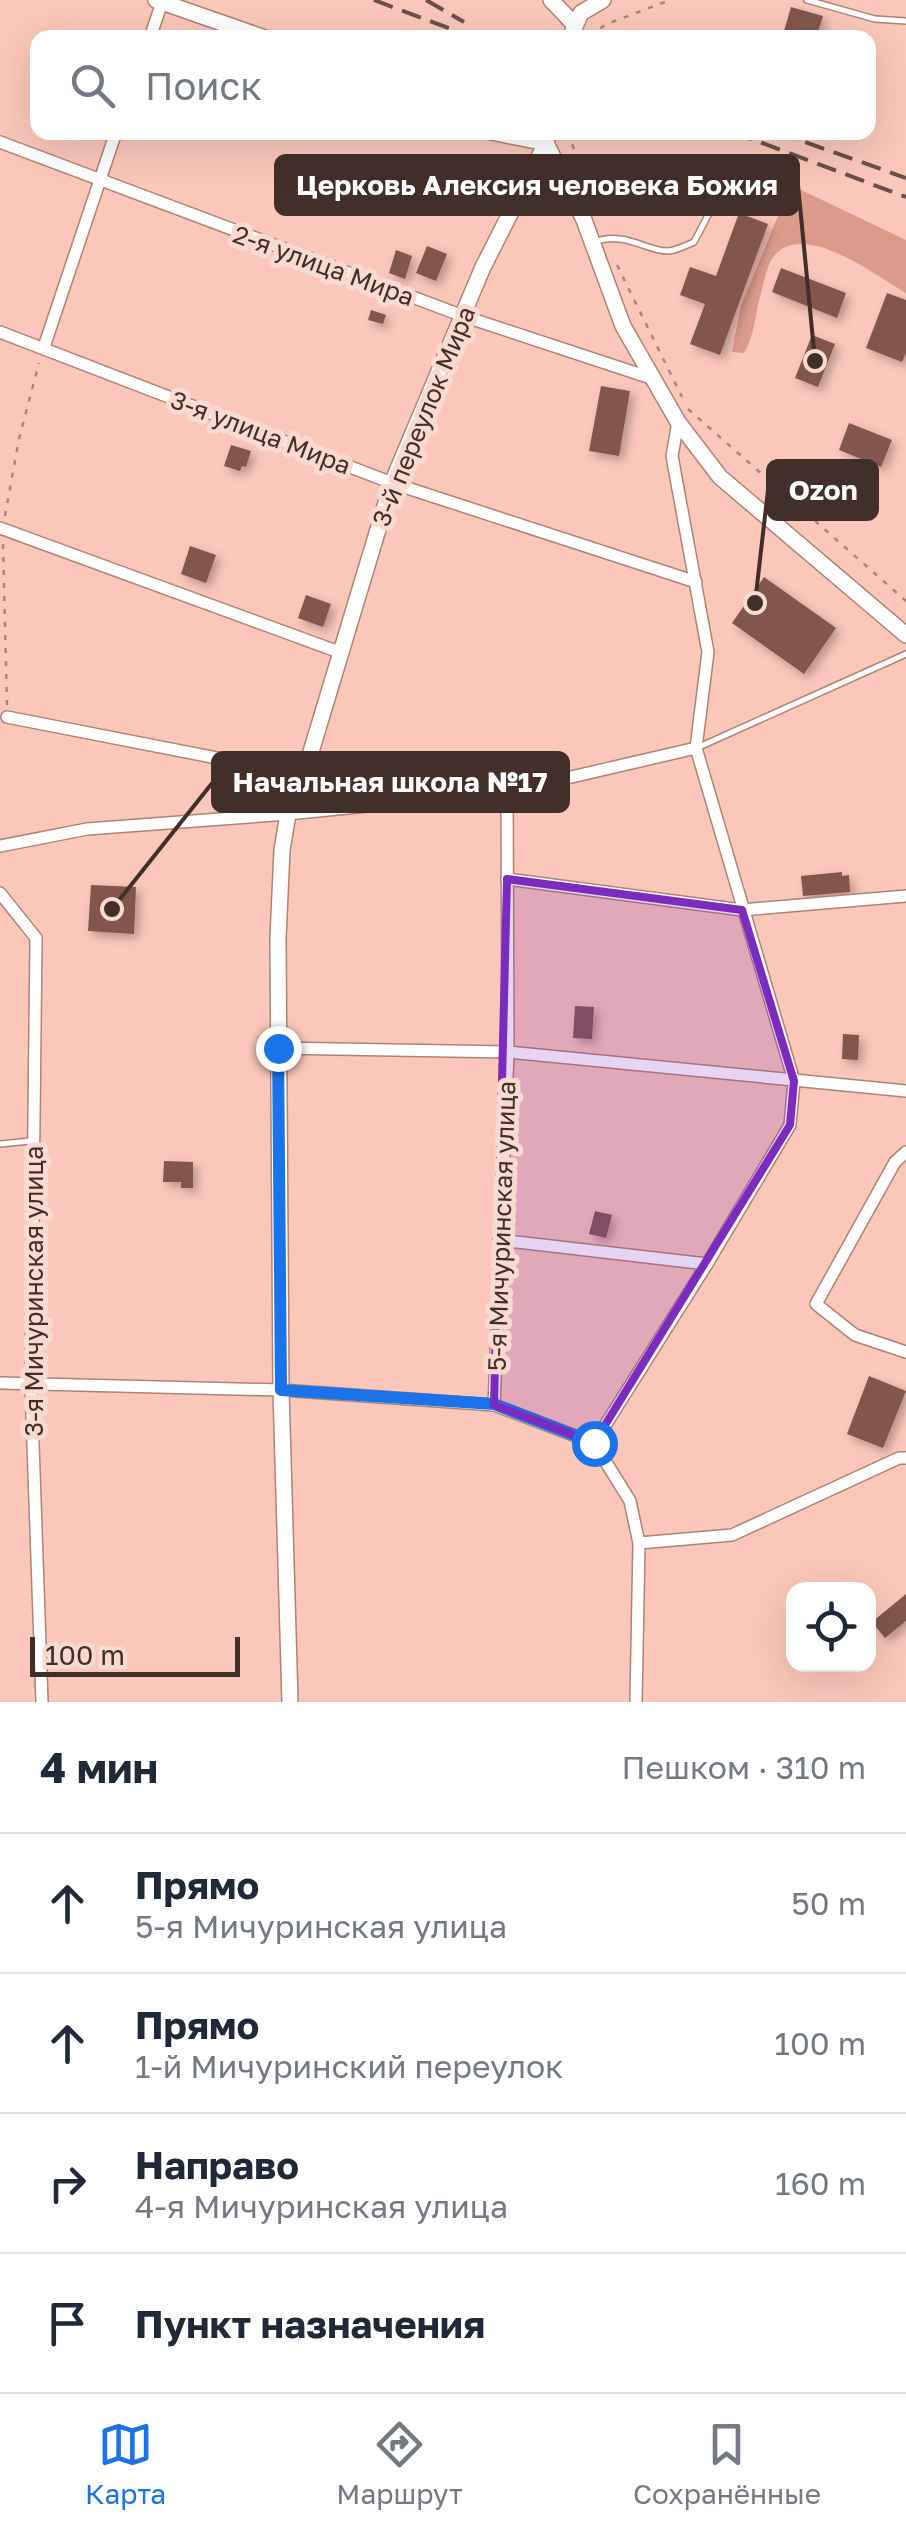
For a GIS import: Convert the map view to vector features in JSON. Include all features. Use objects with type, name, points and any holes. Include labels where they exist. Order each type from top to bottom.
[{"type":"street","points":[[551,0],[571,30]]},
{"type":"street","points":[[572,30],[580,13],[602,0]]},
{"type":"street","points":[[152,30],[159,1],[243,30]]},
{"type":"street","points":[[44,347],[113,140]]},
{"type":"street","name":"3-й переулок Мира","points":[[290,1702],[281,1390],[278,1048],[280,885],[288,814],[304,775],[392,483],[483,267],[546,140]]},
{"type":"street","points":[[548,140],[623,326],[678,422],[720,477],[906,635]]},
{"type":"street","name":"2-я улица Мира","points":[[0,142],[462,316],[651,378]]},
{"type":"street","name":"3-я улица Мира","points":[[0,332],[392,483],[696,582]]},
{"type":"street","points":[[636,1702],[638,1543],[630,1501],[594,1443],[790,1125],[794,1081],[696,748],[708,652],[672,456],[678,422]]},
{"type":"street","points":[[2,529],[339,652]]},
{"type":"street","points":[[7,717],[304,775]]},
{"type":"street","points":[[0,846],[86,828],[288,814],[507,792],[696,748]]},
{"type":"street","name":"5-я Мичуринская улица","points":[[507,792],[508,1052],[494,1404],[594,1443]]},
{"type":"street","points":[[506,879],[742,910],[906,896]]},
{"type":"street","name":"3-я Мичуринская улица","points":[[0,893],[36,938],[30,1386],[42,1702]]},
{"type":"street","points":[[278,1048],[508,1052],[906,1091]]},
{"type":"street","points":[[906,1152],[895,1162],[816,1304],[856,1334],[906,1352]]},
{"type":"street","points":[[499,1240],[707,1264]]},
{"type":"street","points":[[0,1383],[281,1390],[494,1404]]},
{"type":"street","points":[[638,1543],[732,1535],[906,1458]]},
{"type":"lane","points":[[806,0],[874,19],[906,21]]},
{"type":"lane","points":[[592,242],[605,237],[641,242],[668,252],[694,242],[715,202]]},
{"type":"lane","points":[[696,748],[906,654]]},
{"type":"lane","points":[[0,1144],[33,1140]]},
{"type":"path","points":[[598,30],[670,0]]},
{"type":"path","points":[[571,140],[593,202]]},
{"type":"path","points":[[618,268],[687,408],[906,600]]},
{"type":"highlighted area","points":[[507,879],[742,910],[794,1081],[790,1125],[594,1443],[494,1405]]},
{"type":"shaded area","points":[[801,190],[906,240],[906,293],[840,254],[803,244],[787,247],[769,264],[744,353],[732,352],[741,306],[778,216]]},
{"type":"building","points":[[791,7],[823,16],[819,30],[784,30]]},
{"type":"building","points":[[739,213],[768,224],[720,355],[690,344],[705,304],[680,295],[690,267],[716,276]]},
{"type":"building","points":[[427,246],[447,254],[436,281],[416,273]]},
{"type":"building","points":[[396,250],[412,256],[405,279],[389,273]]},
{"type":"building","points":[[781,268],[846,293],[837,318],[772,292]]},
{"type":"building","points":[[887,293],[906,300],[906,353],[902,362],[866,348]]},
{"type":"building","points":[[371,310],[386,315],[383,324],[368,320]]},
{"type":"building","points":[[812,335],[835,344],[818,387],[795,378]]},
{"type":"building","points":[[601,386],[630,391],[619,456],[589,451]]},
{"type":"building","points":[[849,423],[892,440],[881,467],[839,450]]},
{"type":"building","points":[[231,445],[251,451],[246,467],[242,466],[240,471],[224,466]]},
{"type":"building","points":[[190,546],[216,555],[206,583],[181,574]]},
{"type":"building","points":[[764,577],[836,628],[804,674],[732,623]]},
{"type":"building","points":[[306,595],[331,604],[323,627],[298,618]]},
{"type":"building","points":[[842,872],[842,876],[849,875],[850,892],[803,896],[801,876]]},
{"type":"building","points":[[91,885],[136,887],[134,934],[88,931]]},
{"type":"building","points":[[575,1006],[594,1007],[592,1039],[573,1038]]},
{"type":"building","points":[[843,1034],[859,1035],[858,1060],[842,1059]]},
{"type":"building","points":[[164,1161],[193,1162],[193,1188],[181,1188],[181,1182],[163,1182]]},
{"type":"building","points":[[595,1211],[612,1215],[606,1238],[589,1234]]},
{"type":"building","points":[[869,1376],[906,1391],[883,1448],[847,1434]]},
{"type":"building","points":[[906,1594],[906,1621],[885,1638],[876,1627],[876,1619]]},
{"type":"railway","points":[[374,0],[454,30]]},
{"type":"railway","points":[[426,0],[464,22]]},
{"type":"railway","points":[[754,140],[906,197]]},
{"type":"railway","points":[[799,140],[906,178]]},
{"type":"place","name":"Церковь Алексия человека Божия","points":[[815,361]]},
{"type":"place","name":"Ozon","points":[[755,603]]},
{"type":"place","name":"Начальная школа №17","points":[[112,909]]},
{"type":"route","points":[[278,1048],[281,1390],[494,1404],[594,1443]]}]
